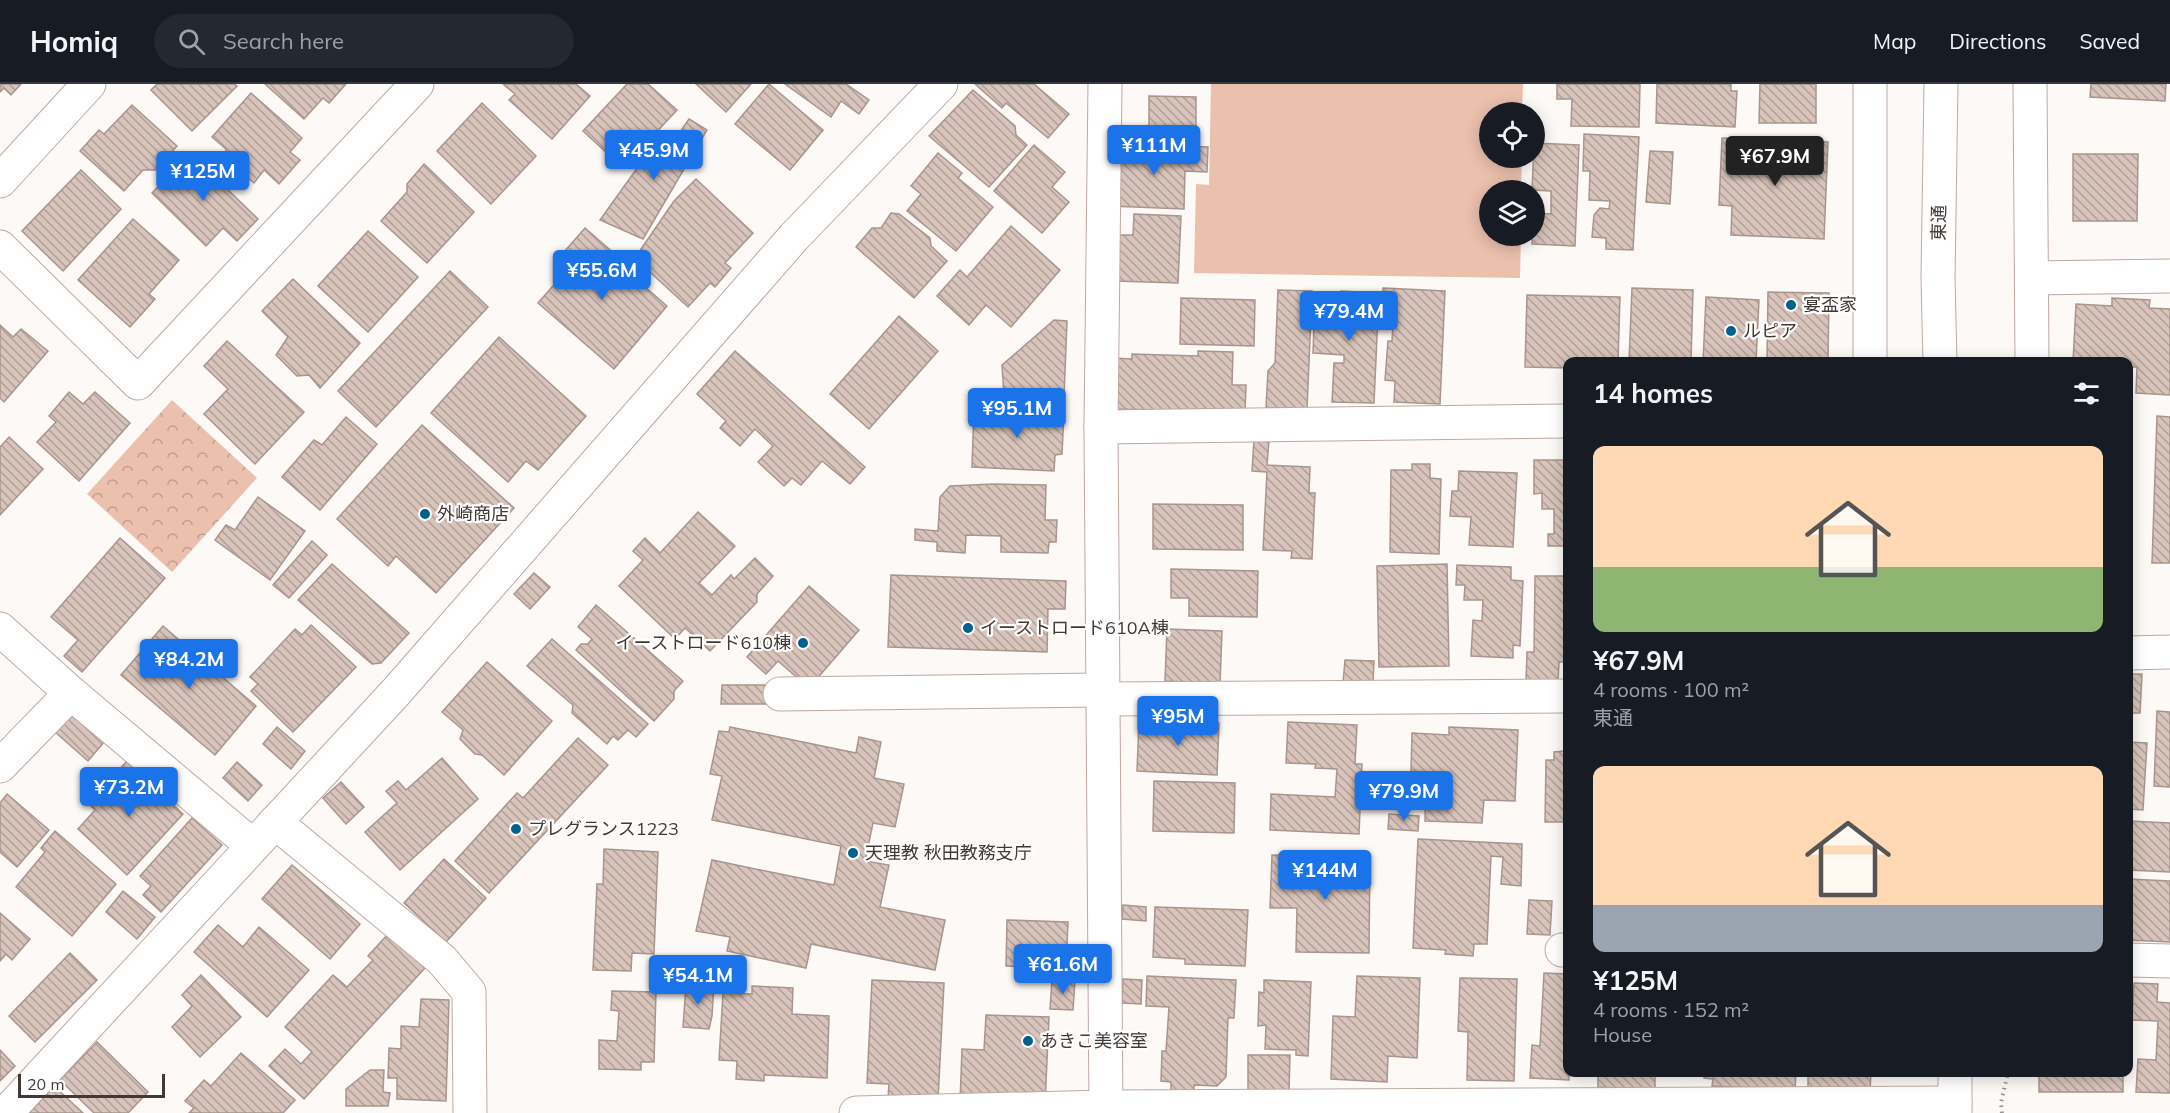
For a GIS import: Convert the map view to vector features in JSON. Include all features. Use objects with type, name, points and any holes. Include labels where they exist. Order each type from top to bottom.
[{"type":"street","points":[[0,181],[88,84]]},
{"type":"street","points":[[0,247],[138,383],[417,84]]},
{"type":"street","points":[[6,1113],[404,683],[794,237],[941,84]]},
{"type":"street","points":[[1105,84],[1101,427],[1106,1110]]},
{"type":"street","points":[[1870,84],[1870,357]]},
{"type":"street","name":"東通","points":[[1940,357],[1938,278],[1941,84]]},
{"type":"street","points":[[2030,84],[2032,357]]},
{"type":"street","points":[[2032,278],[2170,276]]},
{"type":"street","points":[[1101,427],[1563,421]]},
{"type":"street","points":[[0,629],[71,693],[442,960],[469,992],[470,1113]]},
{"type":"street","points":[[2133,652],[2170,652]]},
{"type":"street","points":[[0,766],[71,693]]},
{"type":"street","points":[[780,694],[1563,696]]},
{"type":"street","points":[[2133,960],[2170,961]]},
{"type":"street","points":[[856,1113],[1955,1096]]},
{"type":"path","points":[[2002,1113],[2001,1102],[2007,1077]]},
{"type":"green space","points":[[1211,84],[1523,84],[1522,102],[1479,102],[1479,168],[1522,168],[1521,180],[1479,180],[1479,246],[1521,246],[1520,278],[1194,273],[1196,184],[1209,185]]},
{"type":"green space","points":[[172,400],[257,478],[172,572],[87,494]]},
{"type":"building","points":[[0,84],[21,84],[11,95],[4,88],[0,92]]},
{"type":"building","points":[[157,84],[234,84],[237,86],[192,131],[151,90]]},
{"type":"building","points":[[265,84],[346,84],[329,103],[323,98],[304,119]]},
{"type":"building","points":[[503,84],[576,84],[590,96],[552,139],[509,100],[515,94]]},
{"type":"building","points":[[627,84],[648,84],[677,110],[623,168],[583,131]]},
{"type":"building","points":[[696,84],[751,84],[726,112]]},
{"type":"building","points":[[769,84],[823,130],[790,170],[735,124]]},
{"type":"building","points":[[785,84],[846,84],[869,100],[859,114],[841,101],[831,117]]},
{"type":"building","points":[[975,84],[1034,84],[1069,114],[1048,138],[1006,103],[1002,108]]},
{"type":"building","points":[[1557,84],[1640,84],[1639,127],[1571,126],[1572,99],[1557,99]]},
{"type":"building","points":[[1657,84],[1731,84],[1731,91],[1737,91],[1735,127],[1656,123]]},
{"type":"building","points":[[1760,84],[1816,84],[1816,123],[1759,123]]},
{"type":"building","points":[[2091,84],[2166,84],[2165,101],[2090,97]]},
{"type":"building","points":[[973,90],[1015,126],[1016,135],[1027,145],[989,187],[929,136]]},
{"type":"building","points":[[251,93],[302,138],[290,152],[300,160],[279,184],[264,170],[254,183],[225,159],[226,149],[212,137]]},
{"type":"building","points":[[1149,96],[1196,97],[1196,138],[1149,138]]},
{"type":"building","points":[[482,103],[536,156],[491,204],[437,151]]},
{"type":"building","points":[[132,105],[177,146],[155,170],[143,170],[124,191],[80,151],[99,130],[104,134]]},
{"type":"building","points":[[689,119],[707,130],[643,239],[600,220],[663,132],[675,139]]},
{"type":"building","points":[[1584,134],[1639,137],[1633,250],[1606,249],[1606,238],[1592,237],[1594,215],[1600,208],[1609,209],[1610,201],[1589,200],[1590,171],[1583,171]]},
{"type":"building","points":[[1722,138],[1828,142],[1824,239],[1731,235],[1732,206],[1719,205]]},
{"type":"building","points":[[1545,143],[1579,145],[1575,246],[1545,245],[1545,214],[1551,214],[1551,191],[1545,191],[1545,180],[1532,180],[1533,168],[1545,168]]},
{"type":"building","points":[[1034,145],[1065,172],[1052,187],[1069,202],[1042,233],[994,191]]},
{"type":"building","points":[[1182,146],[1208,147],[1207,172],[1185,171],[1184,209],[1110,206],[1112,153],[1126,154],[1126,148],[1182,150]]},
{"type":"building","points":[[1650,151],[1673,152],[1670,204],[1646,202]]},
{"type":"building","points":[[190,153],[258,219],[237,241],[223,228],[206,246],[152,193]]},
{"type":"building","points":[[938,153],[962,173],[958,178],[993,207],[956,251],[907,211],[921,194],[911,186]]},
{"type":"building","points":[[2073,154],[2138,154],[2137,221],[2073,221]]},
{"type":"building","points":[[424,164],[474,212],[427,263],[381,221],[407,192],[407,184]]},
{"type":"building","points":[[81,170],[121,209],[63,271],[22,231]]},
{"type":"building","points":[[696,179],[753,233],[725,263],[731,268],[715,287],[710,283],[688,307],[640,263],[639,252],[674,201]]},
{"type":"building","points":[[891,213],[899,214],[930,238],[931,246],[947,261],[914,298],[856,247],[872,228],[881,228]]},
{"type":"building","points":[[1134,214],[1181,216],[1178,283],[1116,281],[1118,235],[1133,235]]},
{"type":"building","points":[[133,219],[179,260],[149,294],[155,299],[130,327],[78,280]]},
{"type":"building","points":[[1011,226],[1060,270],[1011,327],[986,305],[969,325],[937,296],[960,270],[967,277]]},
{"type":"building","points":[[585,228],[624,262],[621,266],[667,306],[614,369],[538,303],[575,261],[564,252]]},
{"type":"building","points":[[368,231],[418,277],[368,332],[318,286]]},
{"type":"building","points":[[450,271],[488,307],[376,427],[338,391]]},
{"type":"building","points":[[293,279],[360,343],[320,388],[309,375],[297,376],[276,355],[288,337],[262,311]]},
{"type":"building","points":[[1383,288],[1445,291],[1440,404],[1394,402],[1395,381],[1385,380],[1388,341],[1392,341],[1393,323],[1386,323],[1387,312],[1382,312]]},
{"type":"building","points":[[1632,288],[1693,290],[1691,357],[1629,357]]},
{"type":"building","points":[[1278,290],[1312,291],[1307,409],[1266,408],[1268,371],[1275,363]]},
{"type":"building","points":[[1341,291],[1379,293],[1374,403],[1332,402],[1334,363],[1344,363],[1344,355],[1313,353],[1315,296],[1341,297]]},
{"type":"building","points":[[1768,292],[1829,293],[1828,357],[1767,357]]},
{"type":"building","points":[[1527,295],[1620,297],[1618,357],[1563,357],[1563,368],[1525,367]]},
{"type":"building","name":"ルピア","points":[[1706,297],[1759,300],[1756,357],[1703,357]]},
{"type":"building","points":[[1181,298],[1255,300],[1254,346],[1180,344]]},
{"type":"building","points":[[2112,298],[2150,300],[2149,308],[2170,309],[2170,395],[2136,393],[2137,367],[2133,367],[2133,357],[2073,357],[2076,304],[2112,306]]},
{"type":"building","points":[[899,316],[938,351],[869,429],[830,394]]},
{"type":"building","points":[[1054,320],[1067,321],[1064,398],[1004,396],[1002,365]]},
{"type":"building","points":[[0,325],[13,337],[21,329],[48,351],[4,402],[0,398]]},
{"type":"building","points":[[499,337],[586,416],[538,470],[526,461],[508,482],[431,413]]},
{"type":"building","points":[[227,341],[304,412],[255,464],[204,414],[228,389],[204,366]]},
{"type":"building","points":[[735,351],[865,467],[850,484],[822,461],[801,485],[792,478],[784,486],[758,462],[773,446],[755,429],[740,446],[720,428],[726,421],[697,394]]},
{"type":"building","points":[[1198,351],[1233,352],[1232,385],[1246,385],[1245,412],[1114,409],[1115,358],[1132,359],[1132,354],[1198,356]]},
{"type":"building","points":[[69,392],[83,404],[95,392],[130,423],[79,481],[37,442],[56,422],[49,416]]},
{"type":"building","points":[[974,408],[1064,412],[1062,454],[1055,455],[1054,471],[972,467]]},
{"type":"building","points":[[2157,416],[2170,417],[2170,563],[2152,563]]},
{"type":"building","points":[[346,417],[377,444],[320,510],[282,477],[314,440],[322,445]]},
{"type":"building","name":"外崎商店","points":[[422,425],[514,508],[436,593],[396,556],[388,566],[337,519]]},
{"type":"building","points":[[9,437],[43,469],[0,515],[0,447]]},
{"type":"building","points":[[1254,440],[1269,441],[1267,465],[1310,467],[1309,493],[1315,493],[1312,559],[1291,558],[1292,551],[1263,550],[1267,472],[1252,471]]},
{"type":"building","points":[[1534,460],[1563,460],[1563,546],[1548,546],[1548,534],[1554,534],[1554,509],[1542,509],[1542,493],[1534,494]]},
{"type":"building","points":[[1412,464],[1430,464],[1430,478],[1441,479],[1439,554],[1390,552],[1391,470],[1412,470]]},
{"type":"building","points":[[1459,471],[1517,473],[1513,547],[1469,545],[1471,517],[1450,516],[1452,491],[1458,491]]},
{"type":"building","points":[[1046,485],[1045,520],[1057,520],[1056,542],[1049,542],[1048,553],[1001,552],[1001,536],[966,535],[965,553],[937,551],[937,542],[915,540],[915,529],[938,531],[940,497],[950,486]]},
{"type":"building","points":[[258,497],[305,531],[270,580],[215,540],[226,525],[235,530]]},
{"type":"building","points":[[1153,504],[1243,505],[1243,550],[1153,549]]},
{"type":"building","points":[[698,512],[735,546],[699,583],[712,595],[731,575],[734,579],[755,558],[773,576],[757,594],[757,602],[710,651],[685,628],[675,639],[619,586],[643,560],[633,551],[645,538],[660,553]]},
{"type":"building","points":[[120,538],[165,578],[82,672],[64,656],[78,640],[51,617]]},
{"type":"building","points":[[312,541],[327,555],[289,598],[273,585]]},
{"type":"building","points":[[332,564],[409,633],[381,663],[372,664],[298,600]]},
{"type":"building","points":[[1447,564],[1449,666],[1379,667],[1377,566]]},
{"type":"building","points":[[1457,565],[1511,567],[1511,580],[1523,581],[1520,646],[1513,645],[1513,658],[1471,656],[1473,620],[1482,621],[1483,600],[1464,600],[1465,585],[1456,585]]},
{"type":"building","points":[[1171,569],[1258,571],[1257,617],[1189,616],[1189,598],[1171,598]]},
{"type":"building","points":[[534,573],[550,587],[530,609],[514,594]]},
{"type":"building","name":"イーストロード610A棟","points":[[891,575],[1066,581],[1065,609],[1048,609],[1047,652],[888,647]]},
{"type":"building","points":[[1535,576],[1563,576],[1563,662],[1559,662],[1558,682],[1526,682],[1527,652],[1534,652]]},
{"type":"building","name":"イーストロード610棟","points":[[809,586],[859,630],[809,688],[778,661],[766,674],[747,657]]},
{"type":"building","points":[[596,605],[683,681],[674,691],[674,699],[654,721],[576,650],[581,644],[588,644],[592,639],[578,627]]},
{"type":"building","points":[[311,625],[356,667],[293,732],[251,691],[258,684],[250,677],[295,629],[302,635]]},
{"type":"building","points":[[163,626],[256,706],[215,755],[121,675]]},
{"type":"building","points":[[1167,629],[1222,631],[1220,684],[1165,681]]},
{"type":"building","points":[[552,639],[648,724],[636,737],[628,730],[618,740],[613,736],[607,744],[572,713],[573,705],[527,666]]},
{"type":"building","points":[[1345,660],[1374,661],[1373,684],[1343,683]]},
{"type":"building","points":[[487,662],[552,721],[504,775],[482,755],[475,754],[460,739],[463,730],[442,712]]},
{"type":"building","points":[[2133,674],[2142,674],[2140,713],[2133,713]]},
{"type":"building","points":[[722,685],[771,685],[771,704],[721,704]]},
{"type":"building","points":[[2157,711],[2170,712],[2170,787],[2154,786]]},
{"type":"building","points":[[70,714],[104,742],[88,761],[55,732]]},
{"type":"building","points":[[1139,720],[1219,723],[1217,775],[1137,771]]},
{"type":"building","points":[[1288,722],[1357,725],[1355,764],[1362,764],[1359,834],[1270,830],[1271,794],[1335,797],[1337,769],[1315,768],[1316,764],[1286,763]]},
{"type":"building","points":[[277,727],[305,751],[291,769],[263,744]]},
{"type":"building","name":"天理教 秋田教務支庁","points":[[730,727],[856,753],[859,737],[881,742],[874,778],[904,784],[895,827],[873,823],[865,861],[889,865],[880,907],[945,920],[935,970],[811,944],[806,968],[727,951],[730,937],[696,931],[712,860],[834,885],[841,846],[712,820],[722,776],[710,774],[719,731],[729,732]]},
{"type":"building","points":[[1449,727],[1518,730],[1515,801],[1484,800],[1482,823],[1425,821],[1426,772],[1411,771],[1412,733],[1449,735]]},
{"type":"building","name":"プレグランス1223","points":[[578,738],[608,765],[489,893],[455,861],[517,793],[523,798]]},
{"type":"building","points":[[2133,742],[2147,743],[2143,810],[2133,809]]},
{"type":"building","points":[[1563,751],[1563,822],[1545,822],[1546,760],[1554,760],[1554,752]]},
{"type":"building","points":[[442,758],[478,799],[400,870],[365,832],[397,803],[386,791],[398,781],[406,790]]},
{"type":"building","points":[[127,761],[183,814],[127,875],[78,829],[95,810],[88,803]]},
{"type":"building","points":[[237,762],[262,785],[248,801],[223,778]]},
{"type":"building","points":[[1154,781],[1235,783],[1234,833],[1153,831]]},
{"type":"building","points":[[341,782],[364,807],[346,824],[323,798]]},
{"type":"building","points":[[7,794],[49,830],[17,867],[0,852],[0,803]]},
{"type":"building","points":[[1389,814],[1419,816],[1418,831],[1388,829]]},
{"type":"building","points":[[192,818],[222,845],[161,912],[143,895],[151,886],[140,876]]},
{"type":"building","points":[[2133,821],[2170,823],[2170,872],[2133,870]]},
{"type":"building","points":[[55,831],[116,884],[72,936],[16,887],[45,852],[41,848]]},
{"type":"building","points":[[1418,839],[1522,844],[1521,886],[1501,884],[1503,857],[1491,856],[1487,944],[1474,944],[1473,956],[1445,954],[1446,950],[1413,948]]},
{"type":"building","points":[[604,849],[658,852],[654,954],[632,953],[631,971],[593,970],[597,884],[603,884]]},
{"type":"building","points":[[1272,855],[1370,857],[1369,953],[1296,952],[1297,908],[1270,908]]},
{"type":"building","points":[[444,859],[486,898],[446,942],[404,903]]},
{"type":"building","points":[[292,865],[360,924],[330,959],[262,899]]},
{"type":"building","points":[[2133,879],[2170,881],[2170,942],[2133,940]]},
{"type":"building","points":[[123,891],[155,917],[137,939],[106,912]]},
{"type":"building","points":[[1529,900],[1552,901],[1550,935],[1527,934]]},
{"type":"building","points":[[1123,905],[1146,907],[1146,921],[1122,919]]},
{"type":"building","points":[[1155,907],[1248,910],[1245,966],[1185,964],[1185,959],[1153,957]]},
{"type":"building","points":[[0,913],[30,939],[12,960],[6,954],[0,961]]},
{"type":"building","points":[[1007,920],[1068,922],[1066,968],[1006,966]]},
{"type":"building","points":[[218,925],[243,947],[259,927],[309,970],[267,1017],[194,952]]},
{"type":"building","points":[[388,934],[425,968],[304,1099],[269,1066],[285,1049],[301,1064],[312,1052],[285,1027],[333,975],[347,987],[373,960],[368,956]]},
{"type":"building","points":[[70,953],[97,980],[35,1042],[9,1016]]},
{"type":"building","points":[[1544,973],[1563,974],[1563,1077],[1569,1077],[1569,1080],[1530,1078],[1532,1045],[1540,1046]]},
{"type":"building","points":[[201,975],[241,1017],[200,1057],[172,1027],[192,1006],[182,995]]},
{"type":"building","points":[[1147,976],[1236,980],[1234,1018],[1228,1018],[1226,1077],[1217,1086],[1194,1085],[1194,1094],[1171,1092],[1171,1082],[1161,1081],[1162,1051],[1166,1051],[1169,1007],[1146,1006]]},
{"type":"building","points":[[1357,976],[1420,978],[1417,1058],[1388,1056],[1387,1082],[1331,1079],[1333,1016],[1355,1017]]},
{"type":"building","points":[[1460,978],[1517,979],[1514,1081],[1467,1080],[1468,1032],[1458,1031]]},
{"type":"building","points":[[1123,979],[1142,980],[1141,1004],[1122,1003]]},
{"type":"building","points":[[872,980],[944,983],[938,1100],[888,1098],[889,1084],[867,1083]]},
{"type":"building","points":[[1052,980],[1075,980],[1073,1010],[1050,1009]]},
{"type":"building","points":[[1264,980],[1311,982],[1308,1056],[1296,1055],[1296,1050],[1265,1049],[1266,1025],[1258,1026],[1259,992],[1264,993]]},
{"type":"building","points":[[2134,983],[2158,984],[2157,1002],[2170,1003],[2170,1093],[2136,1092],[2138,1059],[2156,1060],[2158,1021],[2133,1020]]},
{"type":"building","points":[[686,984],[714,985],[709,1029],[683,1027]]},
{"type":"building","points":[[752,986],[793,988],[792,1014],[829,1016],[827,1078],[764,1075],[764,1081],[736,1079],[737,1061],[719,1060],[723,993],[752,994]]},
{"type":"building","points":[[612,991],[656,992],[654,1062],[641,1062],[641,1070],[599,1069],[599,1040],[617,1041],[619,1011],[611,1010]]},
{"type":"building","points":[[421,999],[449,1000],[446,1101],[397,1099],[397,1078],[388,1078],[389,1048],[401,1049],[401,1026],[419,1027]]},
{"type":"building","points":[[986,1015],[1049,1017],[1045,1105],[960,1102],[962,1049],[984,1050]]},
{"type":"building","points":[[97,1042],[148,1092],[128,1113],[94,1113],[60,1080]]},
{"type":"building","points":[[0,1050],[15,1066],[0,1081]]},
{"type":"building","points":[[241,1053],[295,1100],[283,1113],[189,1113],[194,1108],[185,1101],[204,1080],[211,1086]]},
{"type":"building","points":[[1248,1055],[1290,1055],[1289,1092],[1248,1091]]},
{"type":"building","points":[[370,1070],[384,1070],[383,1092],[390,1093],[388,1106],[346,1106],[346,1089]]},
{"type":"building","points":[[1598,1077],[1655,1077],[1655,1090],[1598,1087]]},
{"type":"building","points":[[1796,1077],[1795,1090],[1712,1086],[1713,1079],[1704,1078]]},
{"type":"building","points":[[1808,1077],[1871,1077],[1870,1091],[1808,1088]]},
{"type":"building","points":[[2039,1077],[2123,1077],[2123,1092],[2039,1092]]},
{"type":"building","points":[[54,1086],[83,1113],[29,1113]]},
{"type":"place","name":"宴盃家","points":[[1791,305]]},
{"type":"place","name":"ルピア","points":[[1731,331]]},
{"type":"place","name":"外崎商店","points":[[425,514]]},
{"type":"place","name":"イーストロード610A棟","points":[[968,628]]},
{"type":"place","name":"イーストロード610棟","points":[[803,643]]},
{"type":"place","name":"プレグランス1223","points":[[516,829]]},
{"type":"place","name":"天理教 秋田教務支庁","points":[[853,853]]},
{"type":"place","name":"あきこ美容室","points":[[1028,1041]]}]
